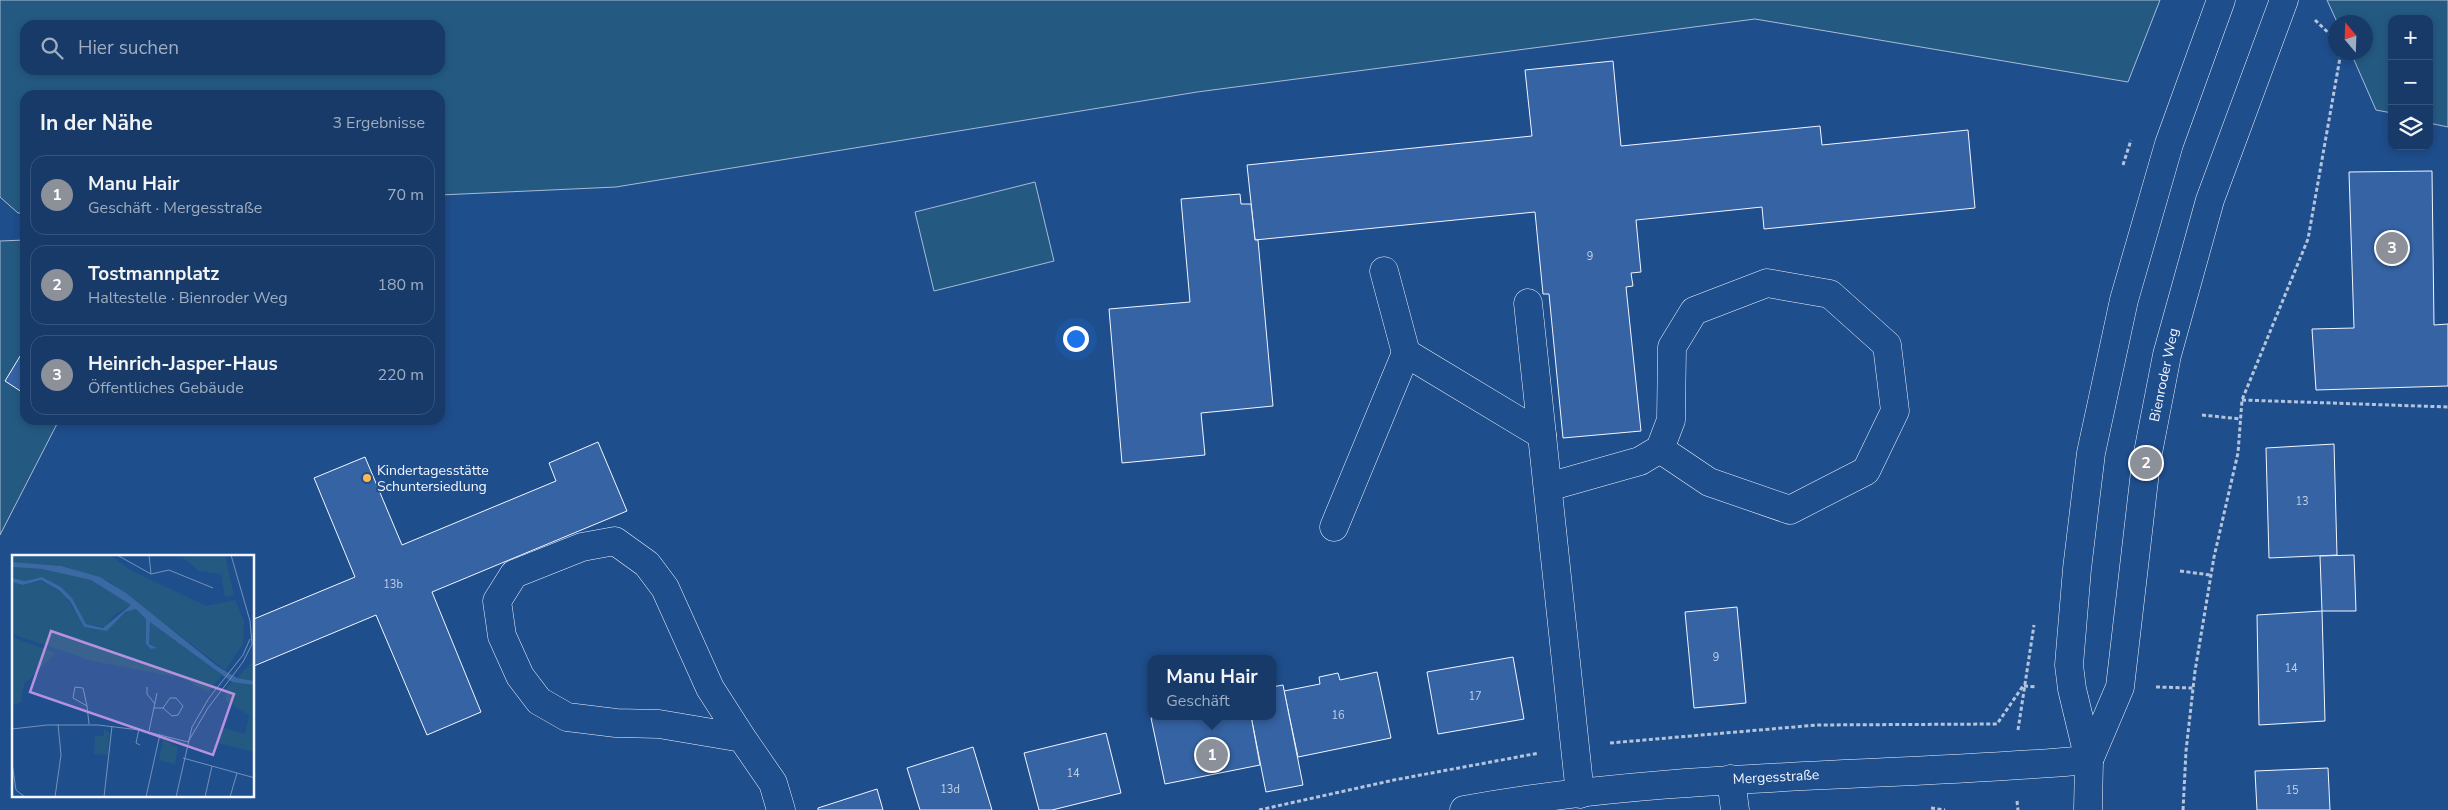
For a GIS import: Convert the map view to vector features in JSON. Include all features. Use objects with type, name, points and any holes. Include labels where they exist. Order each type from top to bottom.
[{"type":"main road","name":"Bienroder Weg","points":[[2088,810],[2089,760],[2072,689],[2070,665],[2077,569],[2091,453],[2124,300],[2169,144],[2221,0]]},
{"type":"main road","name":"Bienroder Weg","points":[[2089,760],[2120,687],[2146,463],[2167,355],[2210,200],[2284,0]]},
{"type":"main road","points":[[1334,527],[1406,353],[1384,271]]},
{"type":"main road","points":[[1548,487],[1640,460],[1660,449],[1671,420],[1672,347],[1694,311],[1768,283],[1830,294],[1887,345],[1895,411],[1866,471],[1790,510],[1709,482],[1660,449]]},
{"type":"main road","points":[[1528,303],[1580,794]]},
{"type":"main road","points":[[1406,353],[1542,435]]},
{"type":"main road","points":[[742,738],[659,724],[616,723],[567,716],[539,701],[520,676],[502,636],[497,601],[514,574],[582,547],[615,541],[647,564],[665,588],[710,688],[773,783],[781,810]]},
{"type":"main road","name":"Mergesstraße","points":[[1464,810],[1580,794],[1731,779],[2017,766],[2089,760]]},
{"type":"main road","points":[[1731,779],[1735,810]]},
{"type":"path","points":[[2308,13],[2328,32]]},
{"type":"path","points":[[2183,810],[2186,751],[2193,688],[2210,575],[2238,453],[2242,400],[2308,238],[2340,60]]},
{"type":"path","points":[[2242,400],[2448,407]]},
{"type":"path","points":[[2202,415],[2241,419]]},
{"type":"path","points":[[2180,571],[2210,575]]},
{"type":"path","points":[[1997,724],[2024,686],[2019,719],[2017,766]]},
{"type":"shaded area","points":[[0,0],[2160,0],[2128,82],[1755,19],[1197,92],[616,187],[445,195],[445,90],[20,90],[20,213],[0,197]]},
{"type":"shaded area","points":[[2327,0],[2448,0],[2448,127],[2433,124],[2433,15],[2388,15],[2388,112],[2376,110],[2354,60],[2373,60],[2373,15],[2334,15]]},
{"type":"shaded area","points":[[1035,182],[1054,261],[934,291],[915,212]]},
{"type":"shaded area","points":[[20,240],[20,425],[56,425],[0,535],[0,241]]},
{"type":"building","points":[[1613,61],[1621,146],[1820,126],[1822,145],[1968,130],[1975,208],[1764,229],[1762,207],[1636,220],[1641,272],[1631,273],[1633,286],[1626,287],[1641,431],[1563,438],[1549,294],[1543,294],[1535,212],[1255,240],[1247,165],[1532,136],[1525,70]]},
{"type":"building","points":[[2432,171],[2434,325],[2448,324],[2448,386],[2316,390],[2312,329],[2354,328],[2349,172]]},
{"type":"building","points":[[1240,194],[1241,204],[1251,204],[1255,240],[1258,240],[1273,406],[1201,413],[1205,455],[1122,463],[1109,309],[1190,302],[1181,199]]},
{"type":"building","points":[[20,356],[20,391],[5,381]]},
{"type":"building","points":[[598,442],[627,511],[432,592],[481,712],[427,735],[376,615],[255,666],[255,619],[355,577],[314,478],[365,457],[402,545],[556,481],[549,463]]},
{"type":"building","points":[[2334,444],[2337,555],[2269,558],[2266,448]]},
{"type":"building","points":[[2354,555],[2356,611],[2322,611],[2320,556]]},
{"type":"building","points":[[1737,607],[1746,703],[1694,708],[1685,612]]},
{"type":"building","points":[[2322,611],[2325,721],[2259,725],[2257,615]]},
{"type":"building","points":[[1513,657],[1524,719],[1438,734],[1427,672]]},
{"type":"building","points":[[1377,672],[1391,738],[1298,757],[1284,691],[1320,684],[1319,677],[1338,673],[1340,680]]},
{"type":"building","points":[[1283,685],[1303,785],[1266,792],[1252,720],[1276,720],[1276,686]]},
{"type":"building","points":[[1151,720],[1252,720],[1260,765],[1165,784]]},
{"type":"building","points":[[1106,733],[1121,793],[1052,810],[1039,810],[1024,753]]},
{"type":"building","points":[[973,747],[992,810],[920,810],[907,768]]},
{"type":"building","points":[[2328,768],[2330,810],[2257,810],[2255,771]]},
{"type":"building","points":[[877,789],[883,810],[818,810],[818,808]]},
{"type":"place","name":"Heinrich-Jasper-Haus","points":[[2392,248]]},
{"type":"place","name":"Tostmannplatz","points":[[2146,463]]},
{"type":"place","name":"Kindertagesstätte Schuntersiedlung","points":[[367,478]]},
{"type":"place","name":"Manu Hair","points":[[1212,755]]}]
